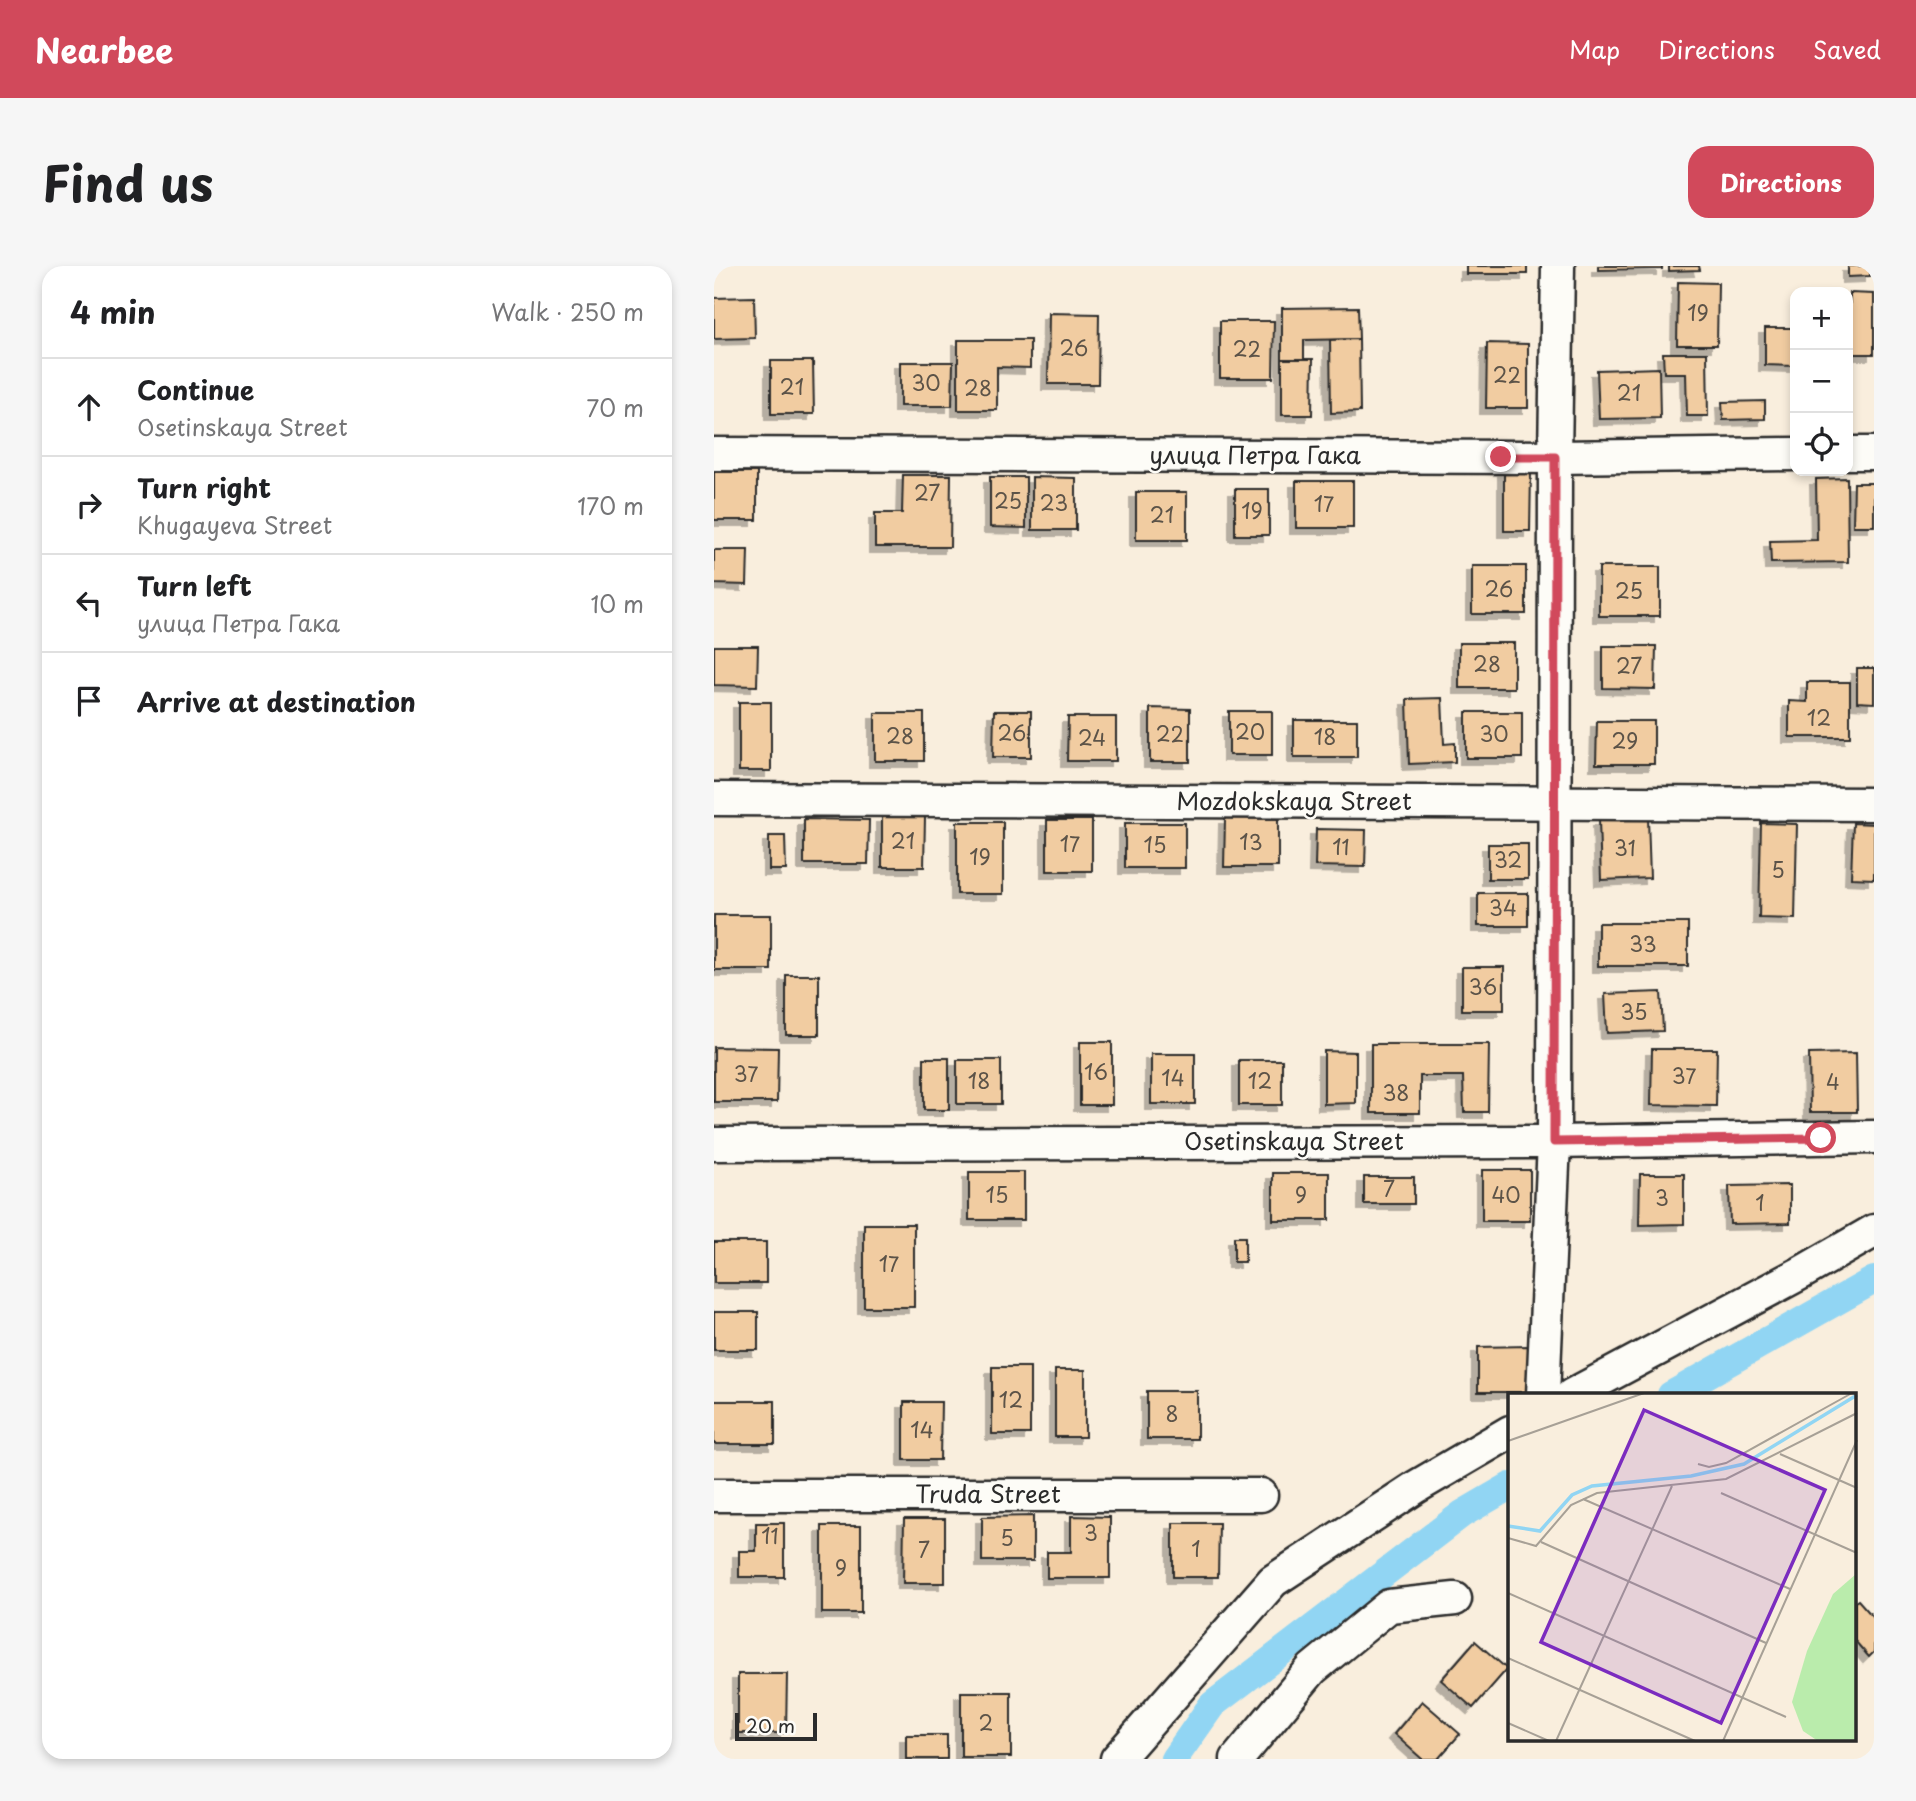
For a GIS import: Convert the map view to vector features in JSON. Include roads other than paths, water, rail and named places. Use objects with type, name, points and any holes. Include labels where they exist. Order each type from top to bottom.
[{"type":"street","points":[[1543,1393],[1554,1142],[1555,457],[1558,266]]},
{"type":"street","points":[[1853,453],[1874,453]]},
{"type":"street","name":"улица Петра Гака","points":[[714,454],[1555,457],[1790,454]]},
{"type":"street","name":"Mozdokskaya Street","points":[[714,799],[1874,804]]},
{"type":"street","name":"Osetinskaya Street","points":[[714,1144],[1554,1142],[1874,1137]]},
{"type":"street","points":[[1576,1393],[1874,1231]]},
{"type":"street","points":[[1117,1759],[1273,1581],[1416,1487],[1508,1433]]},
{"type":"street","name":"Truda Street","points":[[714,1495],[1261,1495]]},
{"type":"street","points":[[1237,1759],[1312,1669],[1389,1606],[1455,1599]]},
{"type":"waterway","points":[[1675,1393],[1874,1280]]},
{"type":"waterway","points":[[1174,1759],[1212,1705],[1462,1514],[1508,1487]]}]
